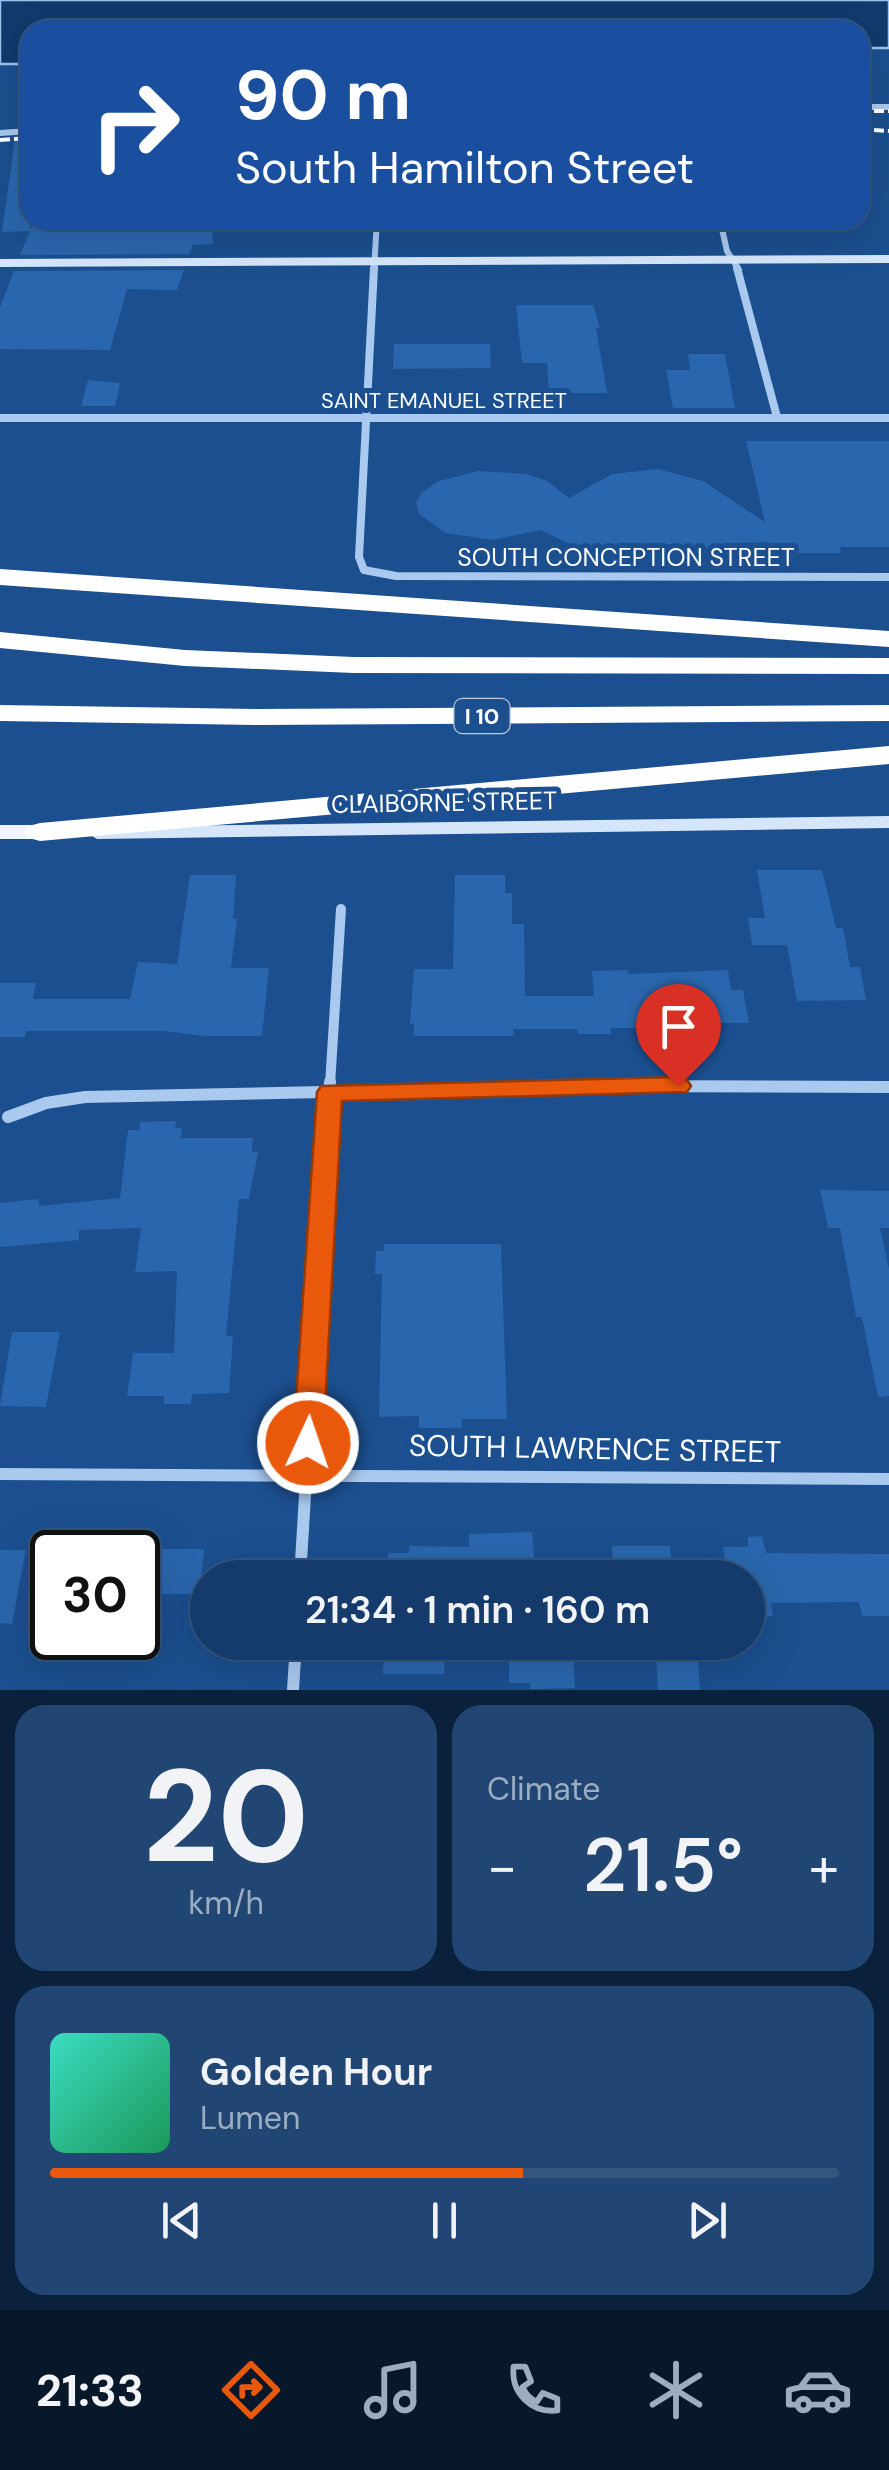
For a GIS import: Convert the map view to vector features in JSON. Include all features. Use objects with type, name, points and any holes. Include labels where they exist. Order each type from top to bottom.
[{"type":"highway","points":[[0,577],[186,586],[680,627],[889,639]]},
{"type":"highway","name":"I 10","points":[[0,640],[184,658],[354,665],[889,666]]},
{"type":"highway","name":"I 10","points":[[0,713],[258,717],[889,713]]},
{"type":"highway","points":[[40,832],[889,755]]},
{"type":"main road","name":"CLAIBORNE STREET","points":[[0,832],[40,832]]},
{"type":"street","points":[[366,418],[377,230]]},
{"type":"street","points":[[723,230],[740,272],[777,418]]},
{"type":"street","points":[[0,263],[889,259]]},
{"type":"street","name":"SAINT EMANUEL STREET","points":[[0,418],[889,418]]},
{"type":"street","name":"SOUTH CONCEPTION STREET","points":[[366,418],[359,557],[364,570],[396,576],[889,577]]},
{"type":"street","name":"CLAIBORNE STREET","points":[[40,832],[191,834],[889,823]]},
{"type":"street","points":[[301,1560],[341,908]]},
{"type":"street","points":[[8,1117],[46,1103],[85,1097],[608,1086],[889,1086]]},
{"type":"street","name":"SOUTH LAWRENCE STREET","points":[[0,1474],[889,1479]]},
{"type":"street","points":[[293,1690],[295,1660]]},
{"type":"water","points":[[0,0],[889,0],[889,48],[870,48],[870,20],[20,20],[20,64],[0,64]]},
{"type":"building","points":[[15,139],[20,139],[20,230],[212,230],[213,244],[193,245],[189,254],[20,255],[30,231],[2,232]]},
{"type":"building","points":[[184,270],[177,290],[127,289],[110,350],[0,349],[0,308],[14,271]]},
{"type":"building","points":[[516,305],[593,305],[600,328],[596,328],[607,393],[549,393],[547,363],[522,363]]},
{"type":"building","points":[[394,344],[490,344],[491,368],[393,369]]},
{"type":"building","points":[[688,354],[725,354],[735,408],[673,408],[666,370],[690,370]]},
{"type":"building","points":[[88,380],[120,383],[115,406],[81,406]]},
{"type":"building","points":[[746,441],[889,441],[889,547],[840,547],[841,553],[779,553],[778,547],[770,547],[769,542],[735,543],[725,548],[716,544],[703,550],[584,551],[540,530],[492,540],[446,533],[419,514],[416,502],[422,492],[439,481],[478,471],[527,474],[547,481],[569,498],[612,474],[658,469],[703,481],[765,522]]},
{"type":"building","points":[[757,870],[822,870],[836,928],[843,928],[850,967],[860,967],[866,1000],[797,1001],[787,945],[752,945],[748,918],[765,918]]},
{"type":"building","points":[[190,875],[236,875],[233,919],[237,919],[231,968],[269,968],[262,1036],[26,1031],[25,1037],[0,1037],[0,983],[36,983],[33,999],[130,999],[138,962],[177,964]]},
{"type":"building","points":[[455,875],[505,875],[505,893],[512,893],[512,924],[524,924],[525,996],[594,996],[592,971],[628,970],[629,974],[728,970],[731,990],[743,990],[749,1023],[703,1023],[704,1028],[611,1028],[611,1034],[578,1034],[577,1029],[513,1029],[514,1036],[414,1036],[414,1023],[410,1024],[414,969],[453,969]]},
{"type":"building","points":[[176,1121],[175,1128],[182,1128],[181,1138],[253,1138],[252,1152],[258,1152],[249,1199],[239,1199],[226,1336],[233,1336],[229,1393],[192,1394],[191,1404],[164,1404],[164,1396],[127,1396],[133,1353],[174,1353],[177,1271],[135,1272],[141,1228],[79,1230],[79,1240],[0,1247],[0,1203],[39,1199],[39,1206],[120,1198],[128,1130],[139,1130],[140,1122]]},
{"type":"building","points":[[820,1190],[889,1191],[889,1228],[880,1228],[889,1269],[889,1396],[878,1397],[862,1317],[856,1317],[840,1228],[828,1228]]},
{"type":"building","points":[[384,1244],[501,1244],[507,1419],[462,1419],[462,1428],[419,1428],[419,1416],[379,1417],[382,1274],[375,1274],[376,1251],[384,1251]]},
{"type":"building","points":[[12,1332],[60,1332],[46,1407],[0,1406]]},
{"type":"building","points":[[532,1532],[534,1560],[388,1560],[388,1553],[409,1553],[409,1546],[469,1547],[469,1534]]},
{"type":"building","points":[[762,1536],[766,1553],[889,1554],[889,1616],[862,1616],[859,1602],[771,1603],[773,1616],[765,1616],[765,1560],[725,1560],[723,1547],[748,1547],[748,1537]]},
{"type":"building","points":[[612,1546],[670,1546],[671,1560],[613,1560]]},
{"type":"building","points":[[160,1549],[204,1549],[203,1560],[190,1560],[190,1594],[160,1594]]},
{"type":"building","points":[[0,1550],[26,1550],[12,1624],[0,1623]]},
{"type":"building","points":[[383,1660],[444,1660],[444,1674],[383,1674]]},
{"type":"building","points":[[509,1660],[574,1660],[575,1688],[530,1689],[530,1683],[509,1683]]},
{"type":"building","points":[[656,1660],[698,1660],[700,1690],[658,1690]]},
{"type":"railway","points":[[870,111],[889,111]]},
{"type":"railway","points":[[870,130],[889,131]]},
{"type":"railway","points":[[0,140],[20,139]]},
{"type":"route","points":[[308,1443],[330,1092],[678,1086]]}]
